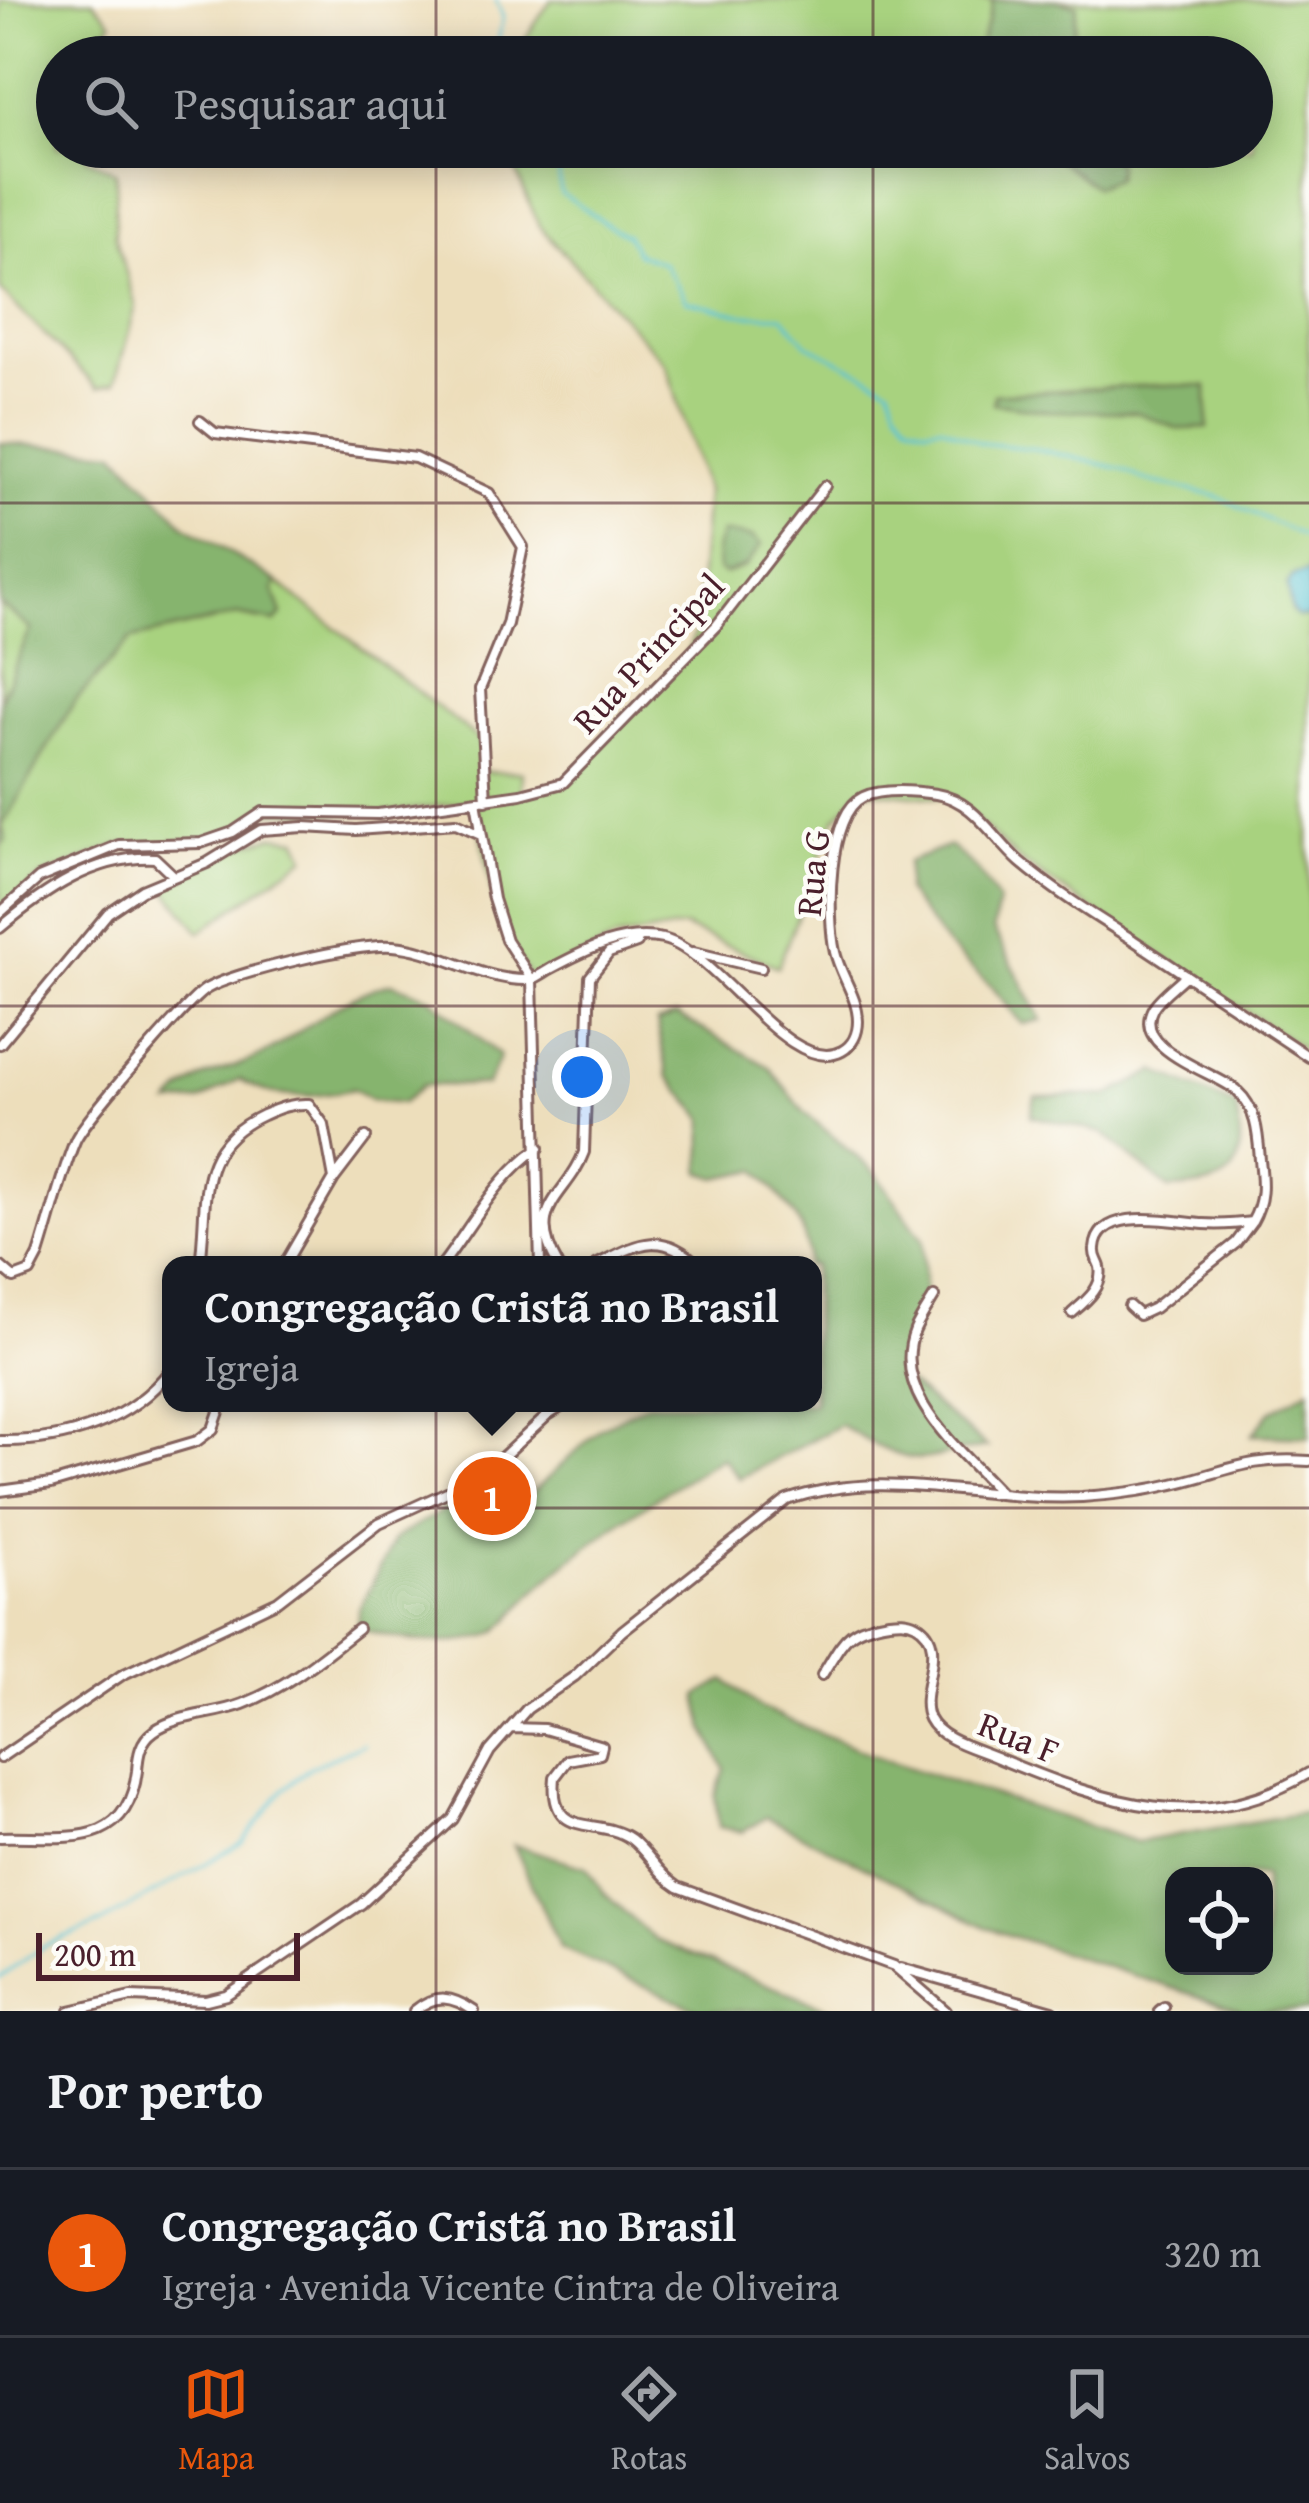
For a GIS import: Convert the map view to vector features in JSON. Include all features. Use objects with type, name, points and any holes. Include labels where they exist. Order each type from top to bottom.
[{"type":"street","points":[[200,421],[215,433],[415,458],[489,493],[523,547],[507,625],[480,689],[481,801],[493,898],[506,940],[532,980],[540,1256]]},
{"type":"street","name":"Rua Principal","points":[[0,913],[39,878],[119,845],[201,843],[233,832],[263,812],[379,814],[481,801],[563,783],[717,625],[825,486]]},
{"type":"street","name":"Rua G","points":[[663,939],[686,950],[726,981],[800,1049],[830,1055],[844,1050],[859,1026],[831,933],[839,828],[849,808],[863,797],[883,792],[934,794],[970,809],[1021,862],[1309,1057]]},
{"type":"street","points":[[0,1044],[108,913],[142,890],[207,862],[261,830],[457,823],[482,834]]},
{"type":"street","points":[[0,928],[28,904],[104,864],[155,858],[174,876]]},
{"type":"street","points":[[0,1266],[14,1278],[30,1272],[76,1138],[204,991],[272,968],[388,945],[415,949],[466,970],[532,980],[617,939],[663,939]]},
{"type":"street","points":[[553,1256],[549,1204],[584,1152],[590,977],[609,953],[663,939]]},
{"type":"street","points":[[686,950],[761,968]]},
{"type":"street","points":[[1129,1306],[1138,1315],[1154,1308],[1236,1243],[1252,1222],[1263,1195],[1253,1114],[1238,1092],[1166,1049],[1150,1023],[1152,1010],[1186,975]]},
{"type":"street","points":[[201,1256],[211,1163],[218,1149],[246,1123],[295,1103],[309,1104],[324,1125],[334,1179]]},
{"type":"street","points":[[289,1256],[334,1179],[366,1137]]},
{"type":"street","points":[[448,1256],[514,1165],[539,1148]]},
{"type":"street","points":[[1072,1313],[1098,1287],[1095,1247],[1116,1223],[1147,1218],[1210,1225],[1252,1222]]},
{"type":"street","points":[[613,1256],[649,1242],[668,1244],[690,1256]]},
{"type":"street","points":[[934,1297],[915,1330],[910,1378],[920,1402],[1000,1493]]},
{"type":"street","points":[[0,1441],[35,1442],[69,1434],[129,1411],[162,1380]]},
{"type":"street","points":[[0,1491],[51,1484],[197,1442],[213,1429],[219,1412]]},
{"type":"street","points":[[0,1758],[122,1675],[278,1601],[379,1522],[482,1476],[553,1412]]},
{"type":"street","points":[[70,2011],[131,1997],[206,2000],[238,1988],[350,1914],[429,1845],[461,1808],[483,1762],[527,1709],[575,1676],[622,1631],[788,1499],[818,1489],[866,1485],[1082,1497],[1165,1486],[1245,1462],[1309,1461]]},
{"type":"street","name":"Rua F","points":[[822,1676],[856,1628],[907,1621],[924,1630],[930,1644],[931,1675],[925,1701],[932,1724],[950,1738],[1049,1779],[1115,1801],[1196,1810],[1245,1802],[1309,1773]]},
{"type":"street","points":[[0,1837],[82,1836],[104,1830],[131,1803],[142,1744],[150,1733],[281,1688],[358,1629]]},
{"type":"street","points":[[510,1727],[544,1729],[602,1745],[600,1754],[568,1760],[555,1777],[558,1808],[568,1821],[629,1837],[677,1887],[894,1966],[1053,2011]]},
{"type":"street","points":[[894,1966],[946,2011]]},
{"type":"street","points":[[414,2011],[441,1997],[474,2011]]},
{"type":"green space","points":[[0,0],[93,0],[112,22],[101,36],[36,36],[36,168],[116,172],[115,236],[136,306],[115,383],[98,388],[0,290]]},
{"type":"green space","points":[[551,0],[1309,0],[1309,1053],[1021,862],[955,799],[860,790],[835,819],[778,967],[683,927],[617,939],[532,980],[506,940],[493,899],[475,801],[378,814],[263,812],[233,832],[201,843],[119,845],[39,878],[0,913],[1,826],[74,702],[131,639],[237,615],[261,620],[275,598],[277,582],[481,741],[484,772],[522,772],[521,793],[564,783],[684,660],[696,630],[706,491],[666,364],[539,226],[515,168],[1273,168],[1273,36],[527,36]]},
{"type":"green space","points":[[993,0],[1077,5],[1073,36],[982,36]]},
{"type":"green space","points":[[1069,168],[1117,168],[1116,178],[1095,187]]},
{"type":"green space","points":[[1207,386],[1208,428],[1178,429],[1136,412],[1050,411],[993,403],[994,394]]},
{"type":"green space","points":[[0,443],[115,451],[184,524],[277,582],[273,590],[282,614],[276,622],[237,615],[131,639],[74,702],[2,826],[6,840],[0,845],[0,701],[31,629],[0,604]]},
{"type":"green space","points":[[722,533],[752,537],[761,545],[746,566],[724,574],[718,570],[716,549]]},
{"type":"green space","points":[[0,604],[31,629],[1,701],[0,701]]},
{"type":"green space","points":[[275,836],[298,839],[306,857],[200,932],[165,888],[229,848]]},
{"type":"green space","points":[[950,846],[977,870],[998,901],[993,929],[1042,1020],[1022,1024],[993,988],[946,945],[906,892],[907,862]]},
{"type":"green space","points":[[391,983],[430,997],[500,1056],[487,1085],[423,1085],[403,1103],[373,1100],[353,1089],[280,1095],[240,1079],[200,1101],[170,1104],[192,1084],[260,1056],[338,1006]]},
{"type":"green space","points":[[677,1015],[769,1067],[804,1112],[875,1172],[923,1240],[924,1293],[900,1377],[987,1447],[909,1458],[840,1425],[739,1478],[722,1457],[601,1536],[493,1633],[439,1642],[358,1629],[359,1609],[395,1538],[458,1502],[488,1526],[516,1508],[601,1428],[630,1412],[822,1412],[822,1256],[807,1256],[800,1225],[757,1170],[717,1178],[701,1172],[705,1119],[668,1076],[657,1022]]},
{"type":"green space","points":[[1156,1071],[1236,1106],[1240,1147],[1232,1172],[1222,1179],[1169,1189],[1103,1133],[1031,1116],[1035,1097],[1109,1095]]},
{"type":"green space","points":[[1309,1389],[1309,1437],[1252,1435],[1269,1413]]},
{"type":"green space","points":[[725,1680],[762,1709],[882,1759],[1137,1842],[1309,1812],[1309,2011],[1244,2011],[990,1929],[766,1817],[743,1832],[719,1827],[715,1796],[725,1769],[705,1729],[698,1696]]},
{"type":"green space","points":[[514,1845],[586,1867],[604,1893],[655,1940],[834,2011],[701,2011],[560,1948]]},
{"type":"water","points":[[1309,572],[1309,617],[1297,617],[1291,610],[1287,585],[1293,576]]},
{"type":"waterway","points":[[496,0],[503,17],[499,36]]},
{"type":"waterway","points":[[558,168],[561,194],[627,235],[636,253],[663,263],[687,301],[745,315],[783,316],[807,344],[890,387],[909,422],[927,428],[941,425],[980,443],[1036,449],[1216,496],[1305,537],[1309,544]]},
{"type":"waterway","points":[[0,1978],[44,1946],[102,1923],[243,1842],[283,1790],[310,1767],[364,1744]]},
{"type":"place","name":"Congregação Cristã no Brasil","points":[[492,1496]]}]
